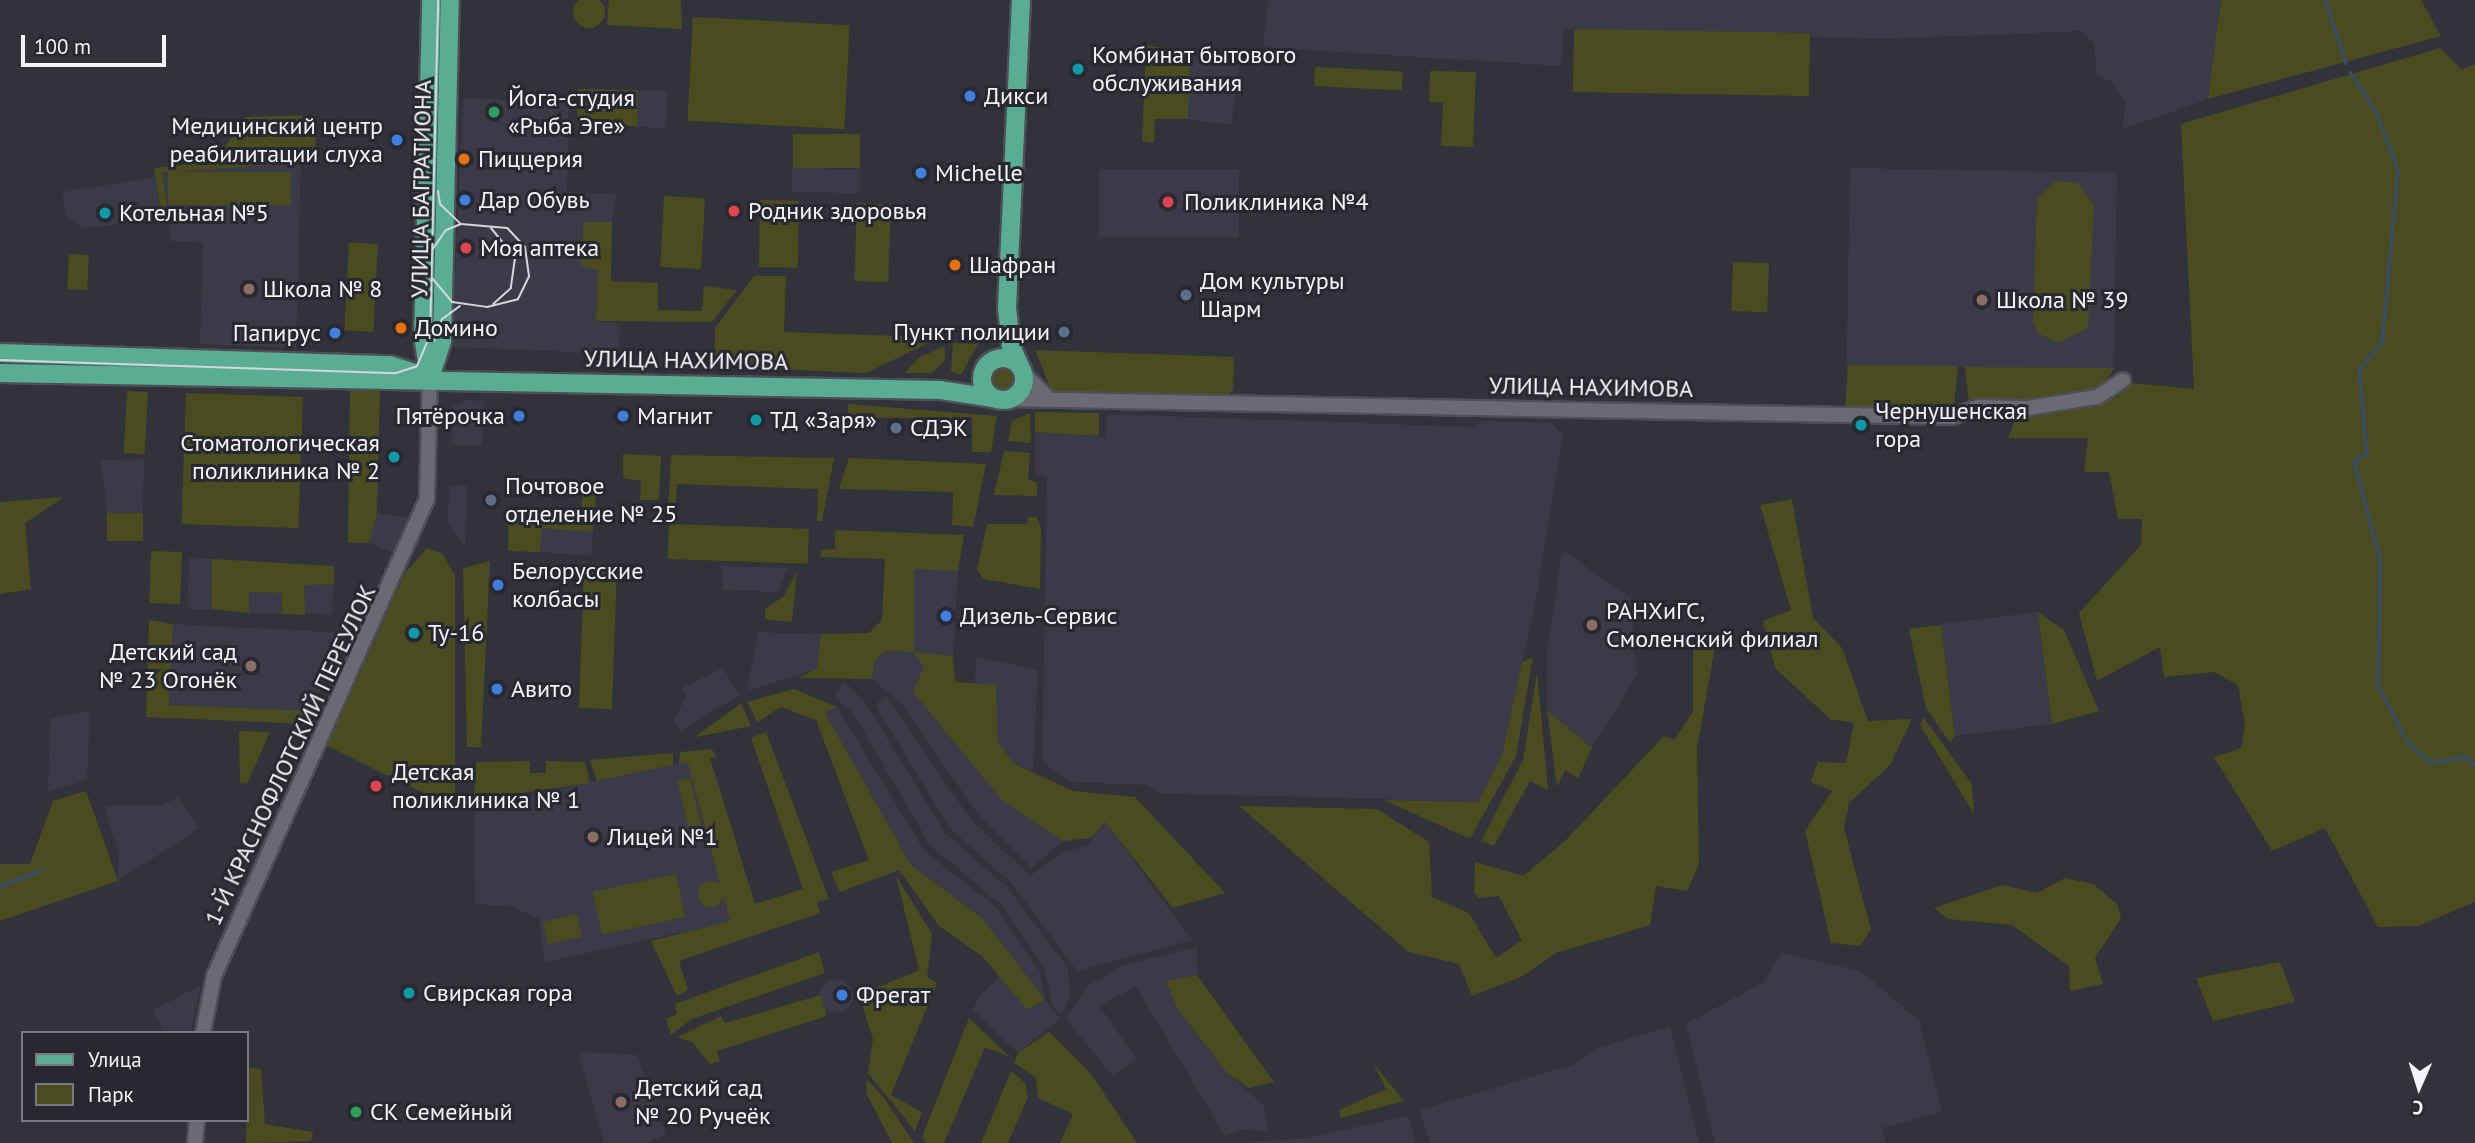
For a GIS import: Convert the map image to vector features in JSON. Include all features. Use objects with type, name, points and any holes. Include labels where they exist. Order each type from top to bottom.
[{"type":"main road","name":"УЛИЦА БАГРАТИОНА","points":[[430,378],[423,338],[431,0]]},
{"type":"main road","name":"УЛИЦА БАГРАТИОНА","points":[[430,378],[442,341],[450,0]]},
{"type":"main road","points":[[940,390],[1011,399],[1020,392],[1022,371],[1011,346],[1007,308],[1021,0]]},
{"type":"main road","points":[[992,398],[981,382],[1007,308]]},
{"type":"main road","points":[[390,365],[417,355],[423,338]]},
{"type":"main road","name":"УЛИЦА НАХИМОВА","points":[[0,353],[390,365],[430,378]]},
{"type":"main road","points":[[940,390],[971,384],[986,366],[1008,358],[1022,371]]},
{"type":"main road","name":"УЛИЦА НАХИМОВА","points":[[0,373],[389,384],[430,378],[940,390]]},
{"type":"street","points":[[1022,371],[1050,399]]},
{"type":"street","name":"УЛИЦА БАГРАТИОНА","points":[[427,499],[430,378]]},
{"type":"street","name":"УЛИЦА НАХИМОВА","points":[[1011,399],[1952,417],[1978,407],[2028,408],[2098,397],[2123,380]]},
{"type":"street","name":"1-Й КРАСНОФЛОТСКИЙ ПЕРЕУЛОК","points":[[202,1031],[219,964],[427,499]]},
{"type":"street","points":[[195,1143],[197,1122]]},
{"type":"shaded area","points":[[1268,0],[2221,0],[2208,99],[2123,129],[2125,103],[2111,81],[2097,76],[2094,43],[2081,31],[1883,39],[1564,29],[1561,66],[1263,47]]},
{"type":"shaded area","points":[[1190,53],[1240,59],[1232,125],[1182,119]]},
{"type":"shaded area","points":[[638,90],[667,91],[666,128],[637,127]]},
{"type":"shaded area","points":[[463,98],[569,103],[567,192],[616,194],[612,222],[583,222],[581,266],[598,269],[596,321],[620,323],[619,354],[452,347]]},
{"type":"shaded area","name":"Школа № 8","points":[[301,161],[296,348],[200,344],[203,242],[171,241],[162,172]]},
{"type":"shaded area","points":[[792,168],[860,169],[860,193],[792,192]]},
{"type":"shaded area","name":"Школа № 39","points":[[1850,168],[2117,173],[2114,370],[1847,365]]},
{"type":"shaded area","points":[[1099,169],[1239,169],[1239,237],[1099,237]]},
{"type":"shaded area","points":[[155,177],[162,220],[82,228],[65,215],[63,192]]},
{"type":"shaded area","points":[[466,400],[484,401],[482,446],[451,445],[453,406]]},
{"type":"shaded area","points":[[1107,414],[1471,427],[1482,421],[1552,423],[1563,435],[1536,600],[1502,755],[1478,802],[1160,793],[1146,785],[1071,782],[1042,762],[1047,476],[1035,475],[1035,432],[1105,437]]},
{"type":"shaded area","points":[[144,459],[143,513],[107,513],[101,460]]},
{"type":"shaded area","points":[[449,486],[467,486],[465,547],[448,523]]},
{"type":"shaded area","points":[[377,513],[413,518],[398,555],[369,543]]},
{"type":"shaded area","points":[[541,528],[593,532],[591,556],[539,552]]},
{"type":"shaded area","name":"РАНХиГС, Смоленский филиал","points":[[1562,550],[1630,597],[1637,675],[1592,748],[1547,710],[1547,654]]},
{"type":"shaded area","points":[[189,558],[212,559],[210,610],[187,609]]},
{"type":"shaded area","points":[[722,566],[787,568],[778,592],[723,590]]},
{"type":"shaded area","points":[[914,568],[958,571],[953,656],[915,653],[1063,841],[1032,868],[977,813],[902,704],[872,679],[875,660],[886,651],[914,652]]},
{"type":"shaded area","points":[[304,582],[334,584],[332,615],[302,613]]},
{"type":"shaded area","points":[[249,592],[282,593],[281,614],[248,613]]},
{"type":"shaded area","points":[[2038,612],[2052,724],[1955,736],[1941,624]]},
{"type":"shaded area","name":"Детский сад № 23 Огонёк","points":[[173,624],[346,633],[311,711],[169,705]]},
{"type":"shaded area","points":[[758,632],[821,634],[817,669],[747,691]]},
{"type":"shaded area","points":[[976,657],[1038,670],[1033,771],[1013,763],[998,741],[996,685],[975,685]]},
{"type":"shaded area","points":[[723,668],[739,695],[681,731],[673,720],[686,698],[682,688]]},
{"type":"shaded area","points":[[844,681],[865,702],[945,833],[1008,888],[1068,968],[1070,998],[1061,1015],[1053,1007],[1044,968],[1001,905],[930,845],[852,711],[834,697]]},
{"type":"shaded area","points":[[886,696],[971,820],[1030,876],[1061,853],[1088,845],[1105,822],[1192,940],[1077,971],[1012,884],[950,828],[875,705]]},
{"type":"shaded area","points":[[837,707],[925,852],[997,908],[1040,972],[1045,1000],[1060,1019],[1018,1053],[973,1010],[977,1000],[999,976],[1027,1010],[1044,1000],[982,918],[911,865],[825,713]]},
{"type":"shaded area","points":[[90,710],[87,780],[48,792],[50,719]]},
{"type":"shaded area","name":"Лицей №1","points":[[688,762],[730,922],[545,962],[539,919],[511,906],[475,904],[474,800],[516,798]]},
{"type":"shaded area","points":[[178,797],[199,828],[118,881],[119,853],[104,806],[163,805]]},
{"type":"shaded area","points":[[1197,947],[1197,975],[1166,982],[1177,1008],[1227,1073],[1263,1105],[1269,1131],[1241,1129],[1225,1136],[1136,987],[1099,1005],[1136,1059],[1113,1076],[1066,1019],[1089,985],[1124,965]]},
{"type":"shaded area","points":[[1782,953],[1861,971],[1919,1021],[1942,1112],[1882,1128],[1886,1143],[1715,1143],[1686,1024],[1764,982]]},
{"type":"shaded area","points":[[836,979],[848,984],[853,996],[848,1008],[836,1013],[824,1008],[819,996],[824,984]]},
{"type":"shaded area","points":[[201,985],[191,1031],[164,1031],[153,1010]]},
{"type":"shaded area","points":[[1670,1026],[1699,1143],[1430,1143],[1420,1110],[1575,1064],[1599,1048]]},
{"type":"shaded area","name":"Детский сад № 20 Ручеёк","points":[[578,1052],[637,1055],[666,1134],[646,1143],[604,1143]]},
{"type":"shaded area","points":[[1408,1116],[1416,1143],[1241,1143],[1305,1138]]},
{"type":"green space","points":[[581,-1],[597,-1],[605,12],[600,23],[589,28],[578,23],[573,12]]},
{"type":"green space","points":[[609,0],[681,0],[682,29],[607,25]]},
{"type":"green space","points":[[2221,0],[2421,0],[2441,36],[2208,99]]},
{"type":"green space","points":[[693,17],[850,25],[844,129],[688,121]]},
{"type":"green space","points":[[1574,29],[1810,33],[1809,96],[1573,92]]},
{"type":"green space","points":[[1146,45],[1190,53],[1188,119],[1155,119],[1154,143],[1142,141]]},
{"type":"green space","points":[[2440,48],[2462,70],[2475,64],[2475,902],[2418,926],[2378,927],[2325,828],[2272,851],[2214,757],[2241,748],[2245,725],[2238,685],[2214,672],[2164,677],[2160,647],[2097,681],[2079,613],[2141,545],[2142,519],[2118,519],[2109,472],[2084,472],[2088,438],[2008,438],[2017,416],[2118,397],[2131,383],[2194,389],[2181,124]]},
{"type":"green space","points":[[1315,67],[1403,72],[1402,91],[1314,86]]},
{"type":"green space","points":[[1430,71],[1476,72],[1473,147],[1441,146],[1443,103],[1429,102]]},
{"type":"green space","points":[[578,89],[638,90],[637,126],[577,125]]},
{"type":"green space","points":[[316,115],[315,162],[170,172],[291,172],[291,205],[168,205],[168,172],[162,172],[169,220],[162,220],[154,168],[215,161],[246,117]]},
{"type":"green space","points":[[793,134],[860,134],[860,168],[793,168]]},
{"type":"green space","points":[[2055,181],[2078,183],[2094,205],[2088,328],[2058,343],[2038,333],[2033,322],[2037,198]]},
{"type":"green space","points":[[664,196],[705,198],[701,269],[660,267]]},
{"type":"green space","points":[[760,200],[799,201],[798,268],[759,267]]},
{"type":"green space","points":[[857,203],[891,204],[888,282],[854,281]]},
{"type":"green space","points":[[583,222],[612,222],[611,281],[658,283],[658,310],[702,311],[704,286],[737,290],[712,322],[596,321],[598,270],[581,266]]},
{"type":"green space","points":[[349,242],[378,244],[373,332],[344,330]]},
{"type":"green space","points":[[69,254],[89,255],[87,290],[67,289]]},
{"type":"green space","points":[[1733,262],[1769,263],[1767,312],[1731,311]]},
{"type":"green space","points":[[754,276],[786,276],[784,332],[926,337],[929,343],[866,373],[729,367],[715,357],[715,328]]},
{"type":"green space","points":[[953,343],[978,344],[961,375],[951,371]]},
{"type":"green space","points":[[945,346],[945,360],[932,373],[905,373],[918,358]]},
{"type":"green space","points":[[1035,350],[1234,357],[1233,390],[1227,397],[1053,394]]},
{"type":"green space","points":[[1002,365],[1012,369],[1016,379],[1012,389],[1002,393],[992,389],[988,379],[992,369]]},
{"type":"green space","points":[[1848,365],[1958,366],[1954,406],[1845,409]]},
{"type":"green space","points":[[1965,367],[2115,368],[2096,392],[2028,403],[1969,401]]},
{"type":"green space","points":[[350,387],[380,388],[377,513],[369,543],[348,543]]},
{"type":"green space","points":[[127,391],[148,392],[145,454],[124,453]]},
{"type":"green space","points":[[186,393],[303,397],[298,528],[181,524]]},
{"type":"green space","points":[[848,404],[997,416],[991,452],[972,452],[972,419],[848,417]]},
{"type":"green space","points":[[1035,412],[1099,413],[1099,436],[1035,432]]},
{"type":"green space","points":[[1030,413],[1031,443],[1008,441],[1012,421]]},
{"type":"green space","points":[[1004,451],[1030,453],[1028,480],[1037,482],[1037,496],[994,495]]},
{"type":"green space","points":[[623,454],[661,456],[659,500],[640,500],[641,481],[623,478]]},
{"type":"green space","points":[[671,455],[834,458],[822,521],[817,521],[818,489],[677,484],[675,516],[668,516]]},
{"type":"green space","points":[[849,458],[986,464],[973,527],[952,525],[953,492],[839,489]]},
{"type":"green space","points":[[583,493],[596,494],[593,532],[542,528],[540,552],[508,551],[509,507],[581,511]]},
{"type":"green space","points":[[64,497],[25,523],[31,589],[0,594],[0,502]]},
{"type":"green space","points":[[1792,499],[1813,618],[1842,648],[1868,721],[1912,719],[1890,765],[1849,803],[1844,828],[1871,930],[1860,946],[1831,943],[1805,831],[1832,791],[1811,782],[1818,762],[1846,763],[1854,723],[1830,719],[1775,668],[1763,621],[1791,610],[1760,505]]},
{"type":"green space","points":[[107,513],[143,513],[143,541],[107,541]]},
{"type":"green space","points":[[1028,517],[1037,517],[1041,529],[1040,589],[984,579],[977,570],[987,524],[1027,524]]},
{"type":"green space","points":[[669,524],[809,529],[808,564],[668,559]]},
{"type":"green space","points":[[835,530],[964,535],[958,571],[914,569],[914,652],[886,651],[875,660],[872,679],[799,678],[817,668],[821,634],[869,633],[882,620],[885,559],[821,557],[821,550],[835,549]]},
{"type":"green space","points":[[427,548],[443,554],[455,576],[455,801],[442,802],[327,746],[405,573]]},
{"type":"green space","points":[[151,551],[182,552],[180,604],[149,603]]},
{"type":"green space","points":[[212,559],[334,566],[334,584],[304,585],[305,615],[282,614],[282,593],[249,592],[249,613],[211,609]]},
{"type":"green space","points":[[490,561],[481,747],[467,747],[463,568]]},
{"type":"green space","points":[[584,564],[617,565],[612,709],[579,708]]},
{"type":"green space","points":[[797,572],[792,622],[765,619],[765,609],[783,597]]},
{"type":"green space","points":[[2038,612],[2064,630],[2099,711],[2052,724]]},
{"type":"green space","points":[[149,620],[173,624],[169,705],[311,711],[307,724],[146,717]]},
{"type":"green space","points":[[1941,625],[1955,736],[1950,743],[1926,708],[1909,629]]},
{"type":"green space","points":[[1715,647],[1697,748],[1699,864],[1687,891],[1656,886],[1650,925],[1556,953],[1523,976],[1472,996],[1459,964],[1409,952],[1239,806],[1377,809],[1429,842],[1432,897],[1469,913],[1496,958],[1522,940],[1499,896],[1479,898],[1474,893],[1475,862],[1523,876],[1566,840],[1664,736],[1674,740],[1693,712],[1693,649]]},
{"type":"green space","points":[[914,652],[953,656],[955,682],[996,685],[998,741],[1013,763],[1073,791],[1135,797],[1225,893],[1173,908],[1105,822],[1091,838],[1063,841],[1002,800],[913,692],[924,667]]},
{"type":"green space","points":[[1533,657],[1516,756],[1470,839],[1384,800],[1478,802],[1502,755],[1522,662]]},
{"type":"green space","points":[[1537,672],[1548,790],[1530,781],[1494,846],[1481,841],[1523,760]]},
{"type":"green space","points":[[794,689],[837,707],[825,713],[911,865],[982,918],[1045,1000],[1027,1010],[983,957],[939,926],[899,870],[840,892],[831,872],[869,860],[816,720],[781,707],[757,722],[747,702]]},
{"type":"green space","points":[[741,703],[751,726],[696,737],[696,736]]},
{"type":"green space","points":[[1547,710],[1592,748],[1578,778],[1565,770],[1557,787]]},
{"type":"green space","points":[[1923,717],[1972,784],[1974,814],[1920,725]]},
{"type":"green space","points":[[239,731],[270,732],[247,784],[240,783]]},
{"type":"green space","points":[[766,732],[829,899],[817,902],[820,913],[679,961],[688,990],[677,996],[651,941],[730,921],[688,763],[679,764],[680,752],[712,749],[716,757],[710,758],[755,904],[803,889],[751,738]]},
{"type":"green space","points":[[673,753],[673,765],[597,781],[590,760]]},
{"type":"green space","points":[[530,761],[530,773],[546,773],[546,761],[585,762],[590,783],[474,800],[476,762]]},
{"type":"green space","points":[[690,778],[702,832],[690,835],[677,781]]},
{"type":"green space","points":[[86,791],[118,881],[0,921],[0,864],[30,864],[53,801]]},
{"type":"green space","points":[[676,874],[685,917],[602,935],[593,892]]},
{"type":"green space","points":[[896,876],[932,934],[927,977],[937,983],[891,1095],[922,1112],[915,1131],[868,1073],[873,1039],[859,995],[919,970]]},
{"type":"green space","points":[[2065,878],[2093,884],[2117,904],[2121,918],[2095,958],[2103,984],[2070,991],[2069,966],[2012,925],[1948,919],[1934,908],[2002,885],[2037,893]]},
{"type":"green space","points":[[711,881],[720,885],[724,894],[720,903],[711,907],[702,903],[698,894],[702,885]]},
{"type":"green space","points":[[577,914],[582,936],[548,944],[543,922]]},
{"type":"green space","points":[[819,952],[825,973],[692,1019],[671,1035],[666,1019],[677,1014],[675,1004]]},
{"type":"green space","points":[[2280,962],[2295,1002],[2213,1021],[2196,978]]},
{"type":"green space","points":[[1197,975],[1274,1082],[1249,1088],[1227,1073],[1177,1008],[1166,981]]},
{"type":"green space","points":[[821,995],[827,1016],[717,1051],[720,1061],[710,1064],[693,1043],[678,1037],[721,1016],[725,1023]]},
{"type":"green space","points":[[969,1018],[1010,1057],[985,1047],[944,1143],[926,1143],[922,1137]]},
{"type":"green space","points":[[1049,1032],[1092,1075],[1137,1143],[1060,1143],[1073,1114],[1038,1098],[1036,1078],[1014,1063],[1018,1053]]},
{"type":"green space","points":[[1373,1063],[1404,1101],[1341,1118],[1339,1110],[1386,1089]]},
{"type":"green space","points":[[248,1067],[261,1069],[265,1124],[313,1132],[311,1141],[246,1143]]},
{"type":"green space","points":[[1011,1071],[1025,1083],[1028,1097],[1008,1143],[981,1143]]},
{"type":"green space","points":[[867,1079],[884,1098],[914,1143],[892,1143],[866,1093]]},
{"type":"waterway","points":[[2325,0],[2346,63]]},
{"type":"waterway","points":[[2350,72],[2377,113],[2398,171],[2382,342],[2359,370],[2367,454],[2354,462],[2380,558],[2378,686],[2408,742],[2430,763],[2465,756],[2475,765]]},
{"type":"waterway","points":[[0,886],[41,870]]},
{"type":"tram line","points":[[0,360],[396,373],[417,366],[430,336],[438,0]]},
{"type":"tram line","points":[[438,191],[440,204],[461,224]]},
{"type":"tram line","points":[[432,250],[446,230],[461,224],[507,228],[525,247],[529,276],[518,299],[487,307],[452,302],[432,278]]},
{"type":"tram line","points":[[491,228],[515,258],[511,288],[493,304]]},
{"type":"tram line","points":[[434,341],[442,319],[460,306]]},
{"type":"place","name":"Комбинат бытового обслуживания","points":[[1078,69]]},
{"type":"place","name":"Дикси","points":[[970,96]]},
{"type":"place","name":"Йога-студия «Рыба Эге»","points":[[494,112]]},
{"type":"place","name":"Медицинский центр реабилитации слуха","points":[[397,140]]},
{"type":"place","name":"Пиццерия","points":[[464,159]]},
{"type":"place","name":"Michelle","points":[[921,173]]},
{"type":"place","name":"Дар Обувь","points":[[465,200]]},
{"type":"place","name":"Поликлиника №4","points":[[1168,202]]},
{"type":"place","name":"Родник здоровья","points":[[734,211]]},
{"type":"place","name":"Котельная №5","points":[[105,213]]},
{"type":"place","name":"Моя аптека","points":[[466,248]]},
{"type":"place","name":"Шафран","points":[[955,265]]},
{"type":"place","name":"Школа № 8","points":[[249,289]]},
{"type":"place","name":"Дом культуры Шарм","points":[[1186,295]]},
{"type":"place","name":"Школа № 39","points":[[1982,300]]},
{"type":"place","name":"Домино","points":[[401,328]]},
{"type":"place","name":"Пункт полиции","points":[[1064,332]]},
{"type":"place","name":"Папирус","points":[[335,333]]},
{"type":"place","name":"Пятёрочка","points":[[519,416]]},
{"type":"place","name":"Магнит","points":[[623,416]]},
{"type":"place","name":"ТД «Заря»","points":[[756,420]]},
{"type":"place","name":"Чернушенская гора","points":[[1861,425]]},
{"type":"place","name":"СДЭК","points":[[896,428]]},
{"type":"place","name":"Стоматологическая поликлиника № 2","points":[[394,457]]},
{"type":"place","name":"Почтовое отделение № 25","points":[[491,500]]},
{"type":"place","name":"Белорусские колбасы","points":[[498,585]]},
{"type":"place","name":"Дизель-Сервис","points":[[946,616]]},
{"type":"place","name":"РАНХиГС, Смоленский филиал","points":[[1592,625]]},
{"type":"place","name":"Ту-16","points":[[414,633]]},
{"type":"place","name":"Детский сад № 23 Огонёк","points":[[251,666]]},
{"type":"place","name":"Авито","points":[[497,689]]},
{"type":"place","name":"Детская поликлиника № 1","points":[[376,786]]},
{"type":"place","name":"Лицей №1","points":[[593,837]]},
{"type":"place","name":"Свирская гора","points":[[409,993]]},
{"type":"place","name":"Фрегат","points":[[842,995]]},
{"type":"place","name":"Детский сад № 20 Ручеёк","points":[[621,1102]]},
{"type":"place","name":"СК Семейный","points":[[356,1112]]}]
